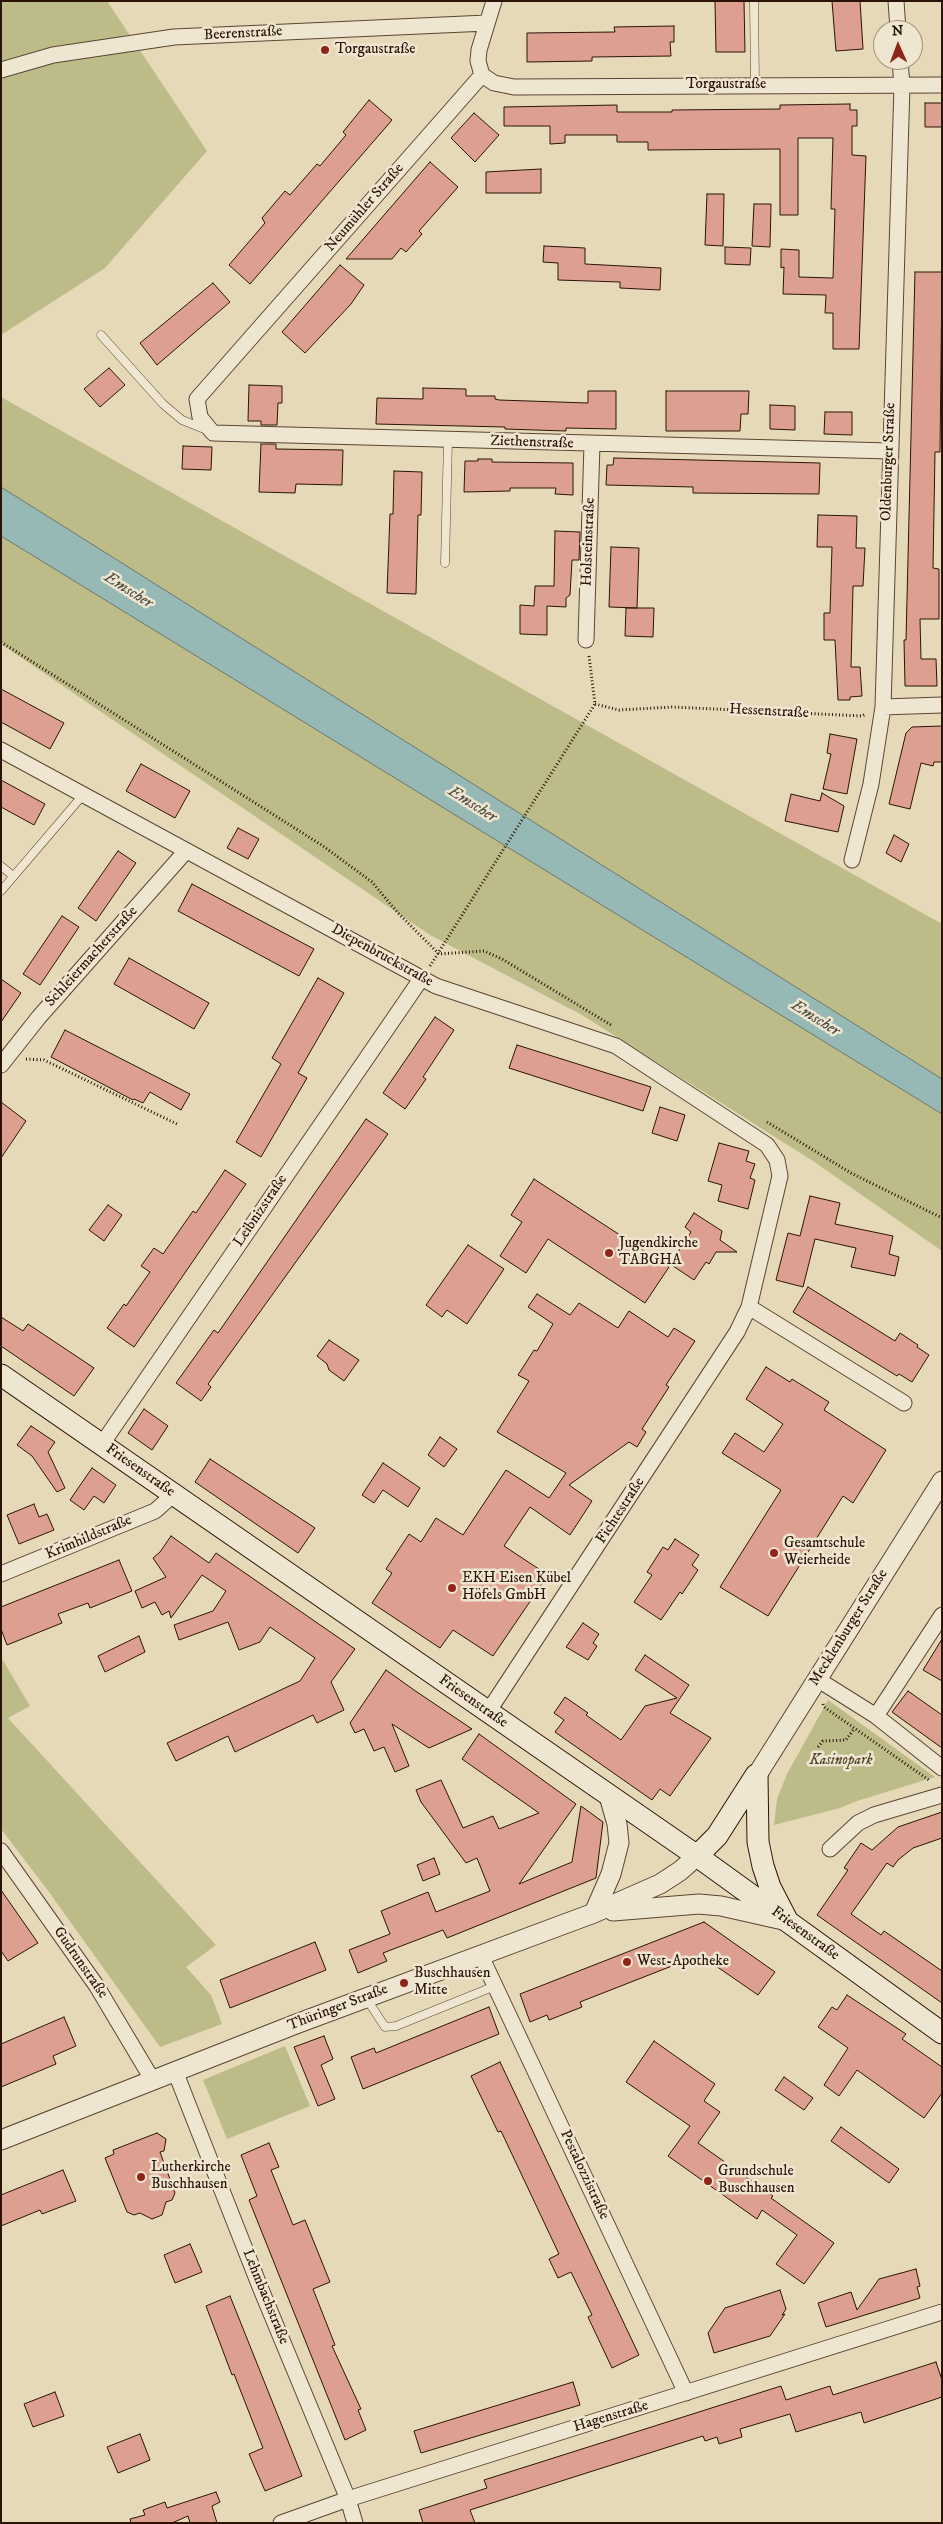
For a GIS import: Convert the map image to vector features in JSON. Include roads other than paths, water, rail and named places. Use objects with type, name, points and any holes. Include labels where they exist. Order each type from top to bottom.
[{"type":"main road","name":"Friesenstraße","points":[[1,1375],[697,1856],[942,2032]]},
{"type":"main road","name":"Mecklenburger Straße","points":[[697,1856],[717,1836],[756,1774]]},
{"type":"main road","points":[[756,1774],[758,1842],[763,1866],[770,1887],[787,1921]]},
{"type":"street","points":[[482,75],[478,61],[479,50],[494,1]]},
{"type":"street","points":[[896,1],[897,20]]},
{"type":"street","name":"Beerenstraße","points":[[1,70],[53,55],[174,38],[488,23]]},
{"type":"street","name":"Oldenburger Straße","points":[[852,860],[871,784],[883,707],[902,86],[901,70]]},
{"type":"street","name":"Torgaustraße","points":[[482,75],[494,82],[514,87],[942,85]]},
{"type":"street","name":"Neumühler Straße","points":[[213,433],[200,417],[197,399],[482,75]]},
{"type":"street","name":"Ziethenstraße","points":[[213,433],[890,451]]},
{"type":"street","name":"Holsteinstraße","points":[[586,640],[592,444]]},
{"type":"street","points":[[883,707],[942,705]]},
{"type":"street","name":"Diepenbruckstraße","points":[[1,750],[436,986],[524,1017],[616,1046],[767,1145]]},
{"type":"street","name":"Schleiermacherstraße","points":[[4,1062],[39,1017],[186,851]]},
{"type":"street","name":"Leibnizstraße","points":[[102,1444],[422,979]]},
{"type":"street","name":"Fichtestraße","points":[[488,1712],[723,1356],[749,1307],[780,1176],[777,1160],[767,1145]]},
{"type":"street","points":[[749,1307],[904,1403]]},
{"type":"street","name":"Mecklenburger Straße","points":[[756,1774],[942,1481]]},
{"type":"street","name":"Krimhildstraße","points":[[1,1574],[155,1511],[173,1495]]},
{"type":"street","points":[[876,1716],[942,1615]]},
{"type":"street","points":[[817,1679],[876,1716],[942,1768]]},
{"type":"street","points":[[830,1849],[858,1823],[874,1814],[942,1795]]},
{"type":"street","points":[[609,1796],[617,1824],[619,1843],[611,1874],[594,1913],[699,1904],[721,1906],[787,1921]]},
{"type":"street","name":"Gudrunstraße","points":[[1,1850],[96,1985],[152,2079]]},
{"type":"street","name":"Thüringer Straße","points":[[1,2140],[152,2079],[594,1913],[660,1884],[680,1871],[697,1856]]},
{"type":"street","name":"Pestalozzistraße","points":[[481,1956],[686,2393]]},
{"type":"street","name":"Lehmbachstraße","points":[[175,2071],[260,2286],[348,2499],[355,2523]]},
{"type":"street","name":"Hagenstraße","points":[[281,2523],[348,2499],[942,2312]]},
{"type":"lane","points":[[754,1],[755,85]]},
{"type":"lane","points":[[101,335],[163,404],[182,420],[213,433]]},
{"type":"lane","points":[[445,563],[448,440]]},
{"type":"lane","points":[[1,891],[83,795]]},
{"type":"lane","points":[[1,866],[13,876]]},
{"type":"lane","points":[[366,1998],[385,2027],[396,2026],[495,1986]]},
{"type":"water","name":"Emscher","points":[[1,487],[942,1079],[942,1114],[1,536]]},
{"type":"place","name":"Torgaustraße","points":[[325,50]]},
{"type":"place","name":"Jugendkirche TABGHA","points":[[609,1253]]},
{"type":"place","name":"Gesamtschule Weierheide","points":[[774,1553]]},
{"type":"place","name":"EKH Eisen Kübel Höfels GmbH","points":[[452,1588]]},
{"type":"place","name":"West-Apotheke","points":[[627,1962]]},
{"type":"place","name":"Buschhausen Mitte","points":[[404,1983]]},
{"type":"place","name":"Lutherkirche Buschhausen","points":[[141,2177]]},
{"type":"place","name":"Grundschule Buschhausen","points":[[708,2181]]},
{"type":"park label","name":"Kasinopark","points":[[841,1761]]}]
